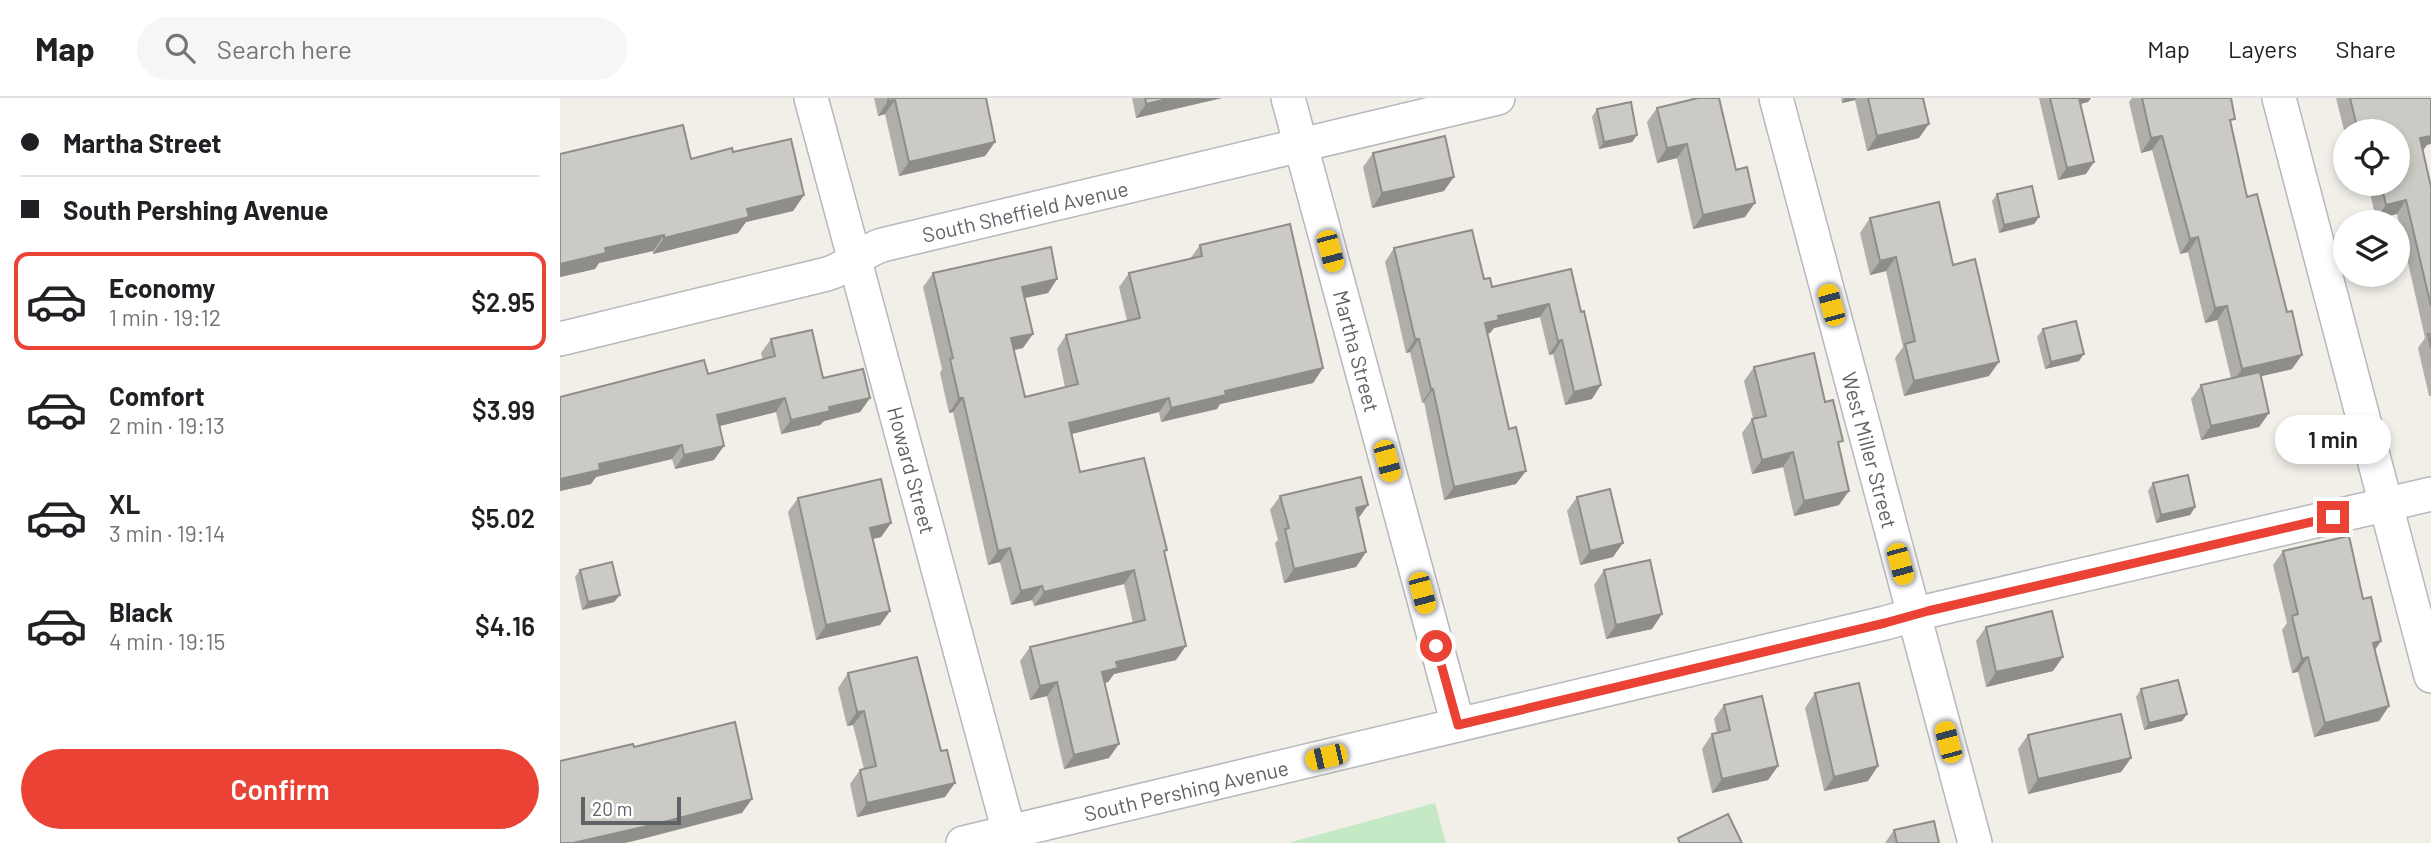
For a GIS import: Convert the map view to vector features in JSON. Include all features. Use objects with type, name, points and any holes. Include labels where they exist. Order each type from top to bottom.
[{"type":"street","name":"Howard Street","points":[[811,98],[1011,837]]},
{"type":"street","name":"Martha Street","points":[[1288,98],[1458,725]]},
{"type":"street","name":"South Sheffield Avenue","points":[[560,339],[827,275],[882,245],[1497,98]]},
{"type":"street","name":"West Miller Street","points":[[1776,98],[1975,843]]},
{"type":"street","points":[[2279,98],[2431,676]]},
{"type":"street","name":"South Pershing Avenue","points":[[963,843],[1011,837],[1458,725],[2431,494]]},
{"type":"green space","points":[[1435,803],[1446,843],[1288,843]]},
{"type":"building","points":[[888,98],[986,98],[995,142],[909,162],[895,100],[888,101]]},
{"type":"building","points":[[1145,98],[1172,98],[1146,104]]},
{"type":"building","points":[[1698,98],[1719,98],[1736,170],[1747,167],[1755,203],[1703,215],[1687,144],[1667,148],[1657,108]]},
{"type":"building","points":[[1868,98],[1923,98],[1929,124],[1877,136]]},
{"type":"building","points":[[2050,98],[2079,98],[2094,162],[2067,168]]},
{"type":"building","points":[[2142,98],[2231,98],[2235,119],[2230,120],[2247,197],[2257,194],[2287,312],[2292,311],[2302,355],[2242,369],[2227,306],[2215,308],[2198,237],[2190,239],[2162,136],[2151,138]]},
{"type":"building","points":[[2350,98],[2431,98],[2431,136],[2420,138],[2431,187],[2431,306],[2406,200],[2386,205],[2384,196],[2410,196],[2410,119],[2355,119]]},
{"type":"building","points":[[1631,102],[1637,135],[1604,142],[1597,109]]},
{"type":"building","points":[[683,125],[691,159],[732,148],[733,152],[791,139],[804,195],[747,209],[749,217],[664,238],[664,235],[605,248],[606,253],[560,264],[560,154]]},
{"type":"building","points":[[1445,136],[1454,177],[1382,193],[1373,153]]},
{"type":"building","points":[[2032,186],[2039,217],[2004,225],[1997,194]]},
{"type":"building","points":[[1939,202],[1953,265],[1975,259],[1999,362],[1914,381],[1905,344],[1915,341],[1896,257],[1880,261],[1870,218]]},
{"type":"building","points":[[1290,224],[1323,368],[1225,391],[1226,395],[1171,408],[1169,398],[1069,423],[1080,472],[1144,458],[1167,550],[1164,551],[1186,646],[1116,662],[1118,668],[1102,672],[1119,744],[1074,755],[1057,682],[1040,686],[1030,647],[1145,620],[1134,570],[1044,592],[1042,586],[1021,591],[1010,548],[998,551],[963,398],[959,398],[950,359],[953,358],[933,273],[1051,247],[1057,279],[1022,287],[1033,334],[1011,338],[1025,397],[1078,384],[1066,335],[1140,318],[1129,273],[1202,256],[1200,245]]},
{"type":"building","points":[[1472,230],[1484,279],[1490,278],[1492,287],[1571,269],[1601,385],[1574,392],[1562,340],[1558,341],[1549,304],[1498,316],[1499,320],[1485,323],[1509,429],[1516,427],[1526,471],[1454,487],[1433,389],[1419,339],[1415,339],[1394,248]]},
{"type":"building","points":[[2076,321],[2084,354],[2051,362],[2043,329]]},
{"type":"building","points":[[812,330],[823,378],[863,369],[870,398],[829,407],[830,411],[791,420],[785,398],[717,415],[724,446],[684,455],[682,445],[599,464],[600,470],[560,479],[560,397],[704,360],[708,374],[775,356],[771,339]]},
{"type":"building","points":[[1814,353],[1825,402],[1833,400],[1843,441],[1838,442],[1849,491],[1804,501],[1793,452],[1762,460],[1752,419],[1766,416],[1754,367]]},
{"type":"building","points":[[2260,372],[2269,413],[2211,426],[2201,385]]},
{"type":"building","points":[[2188,475],[2195,507],[2161,515],[2153,483]]},
{"type":"building","points":[[1361,477],[1368,505],[1356,508],[1366,552],[1294,569],[1285,529],[1289,528],[1280,496]]},
{"type":"building","points":[[881,479],[891,523],[870,528],[890,611],[826,625],[798,498]]},
{"type":"building","points":[[1610,489],[1623,543],[1590,551],[1577,497]]},
{"type":"building","points":[[2349,536],[2363,599],[2371,597],[2381,641],[2373,643],[2389,706],[2325,723],[2308,657],[2302,659],[2292,616],[2298,614],[2283,551]]},
{"type":"building","points":[[1650,560],[1662,614],[1616,625],[1604,570]]},
{"type":"building","points":[[612,562],[620,595],[588,602],[580,570]]},
{"type":"building","points":[[2052,611],[2063,657],[1996,672],[1986,627]]},
{"type":"building","points":[[917,657],[941,751],[947,750],[955,783],[867,803],[860,770],[876,766],[864,711],[857,712],[848,673]]},
{"type":"building","points":[[2178,680],[2187,714],[2149,723],[2141,689]]},
{"type":"building","points":[[1859,683],[1878,766],[1834,777],[1815,693]]},
{"type":"building","points":[[1762,696],[1778,766],[1722,779],[1712,734],[1730,730],[1724,705]]},
{"type":"building","points":[[2121,714],[2131,758],[2038,779],[2028,735]]},
{"type":"building","points":[[735,722],[752,799],[652,825],[573,843],[560,843],[560,761],[633,744],[634,747]]},
{"type":"building","points":[[1728,814],[1742,843],[1680,843],[1678,838]]},
{"type":"building","points":[[1934,821],[1939,843],[1897,843],[1894,830]]},
{"type":"route","points":[[1436,646],[1458,725],[1928,611],[2333,517]]}]
